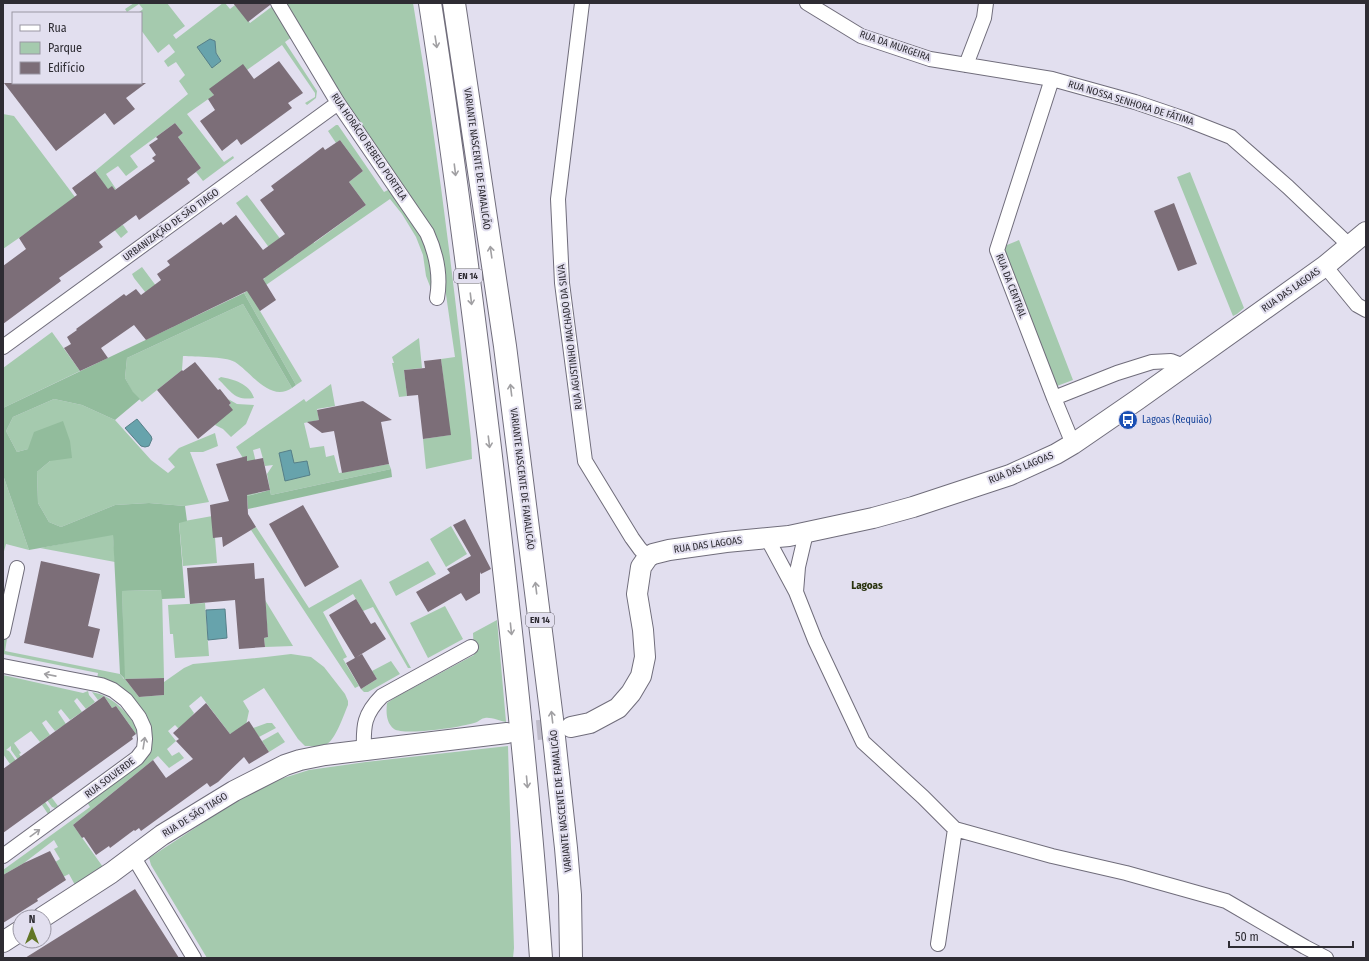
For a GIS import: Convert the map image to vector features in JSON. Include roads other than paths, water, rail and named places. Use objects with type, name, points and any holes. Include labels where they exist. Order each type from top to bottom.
[{"type":"highway","name":"EN 14","points":[[430,3],[451,141],[502,549],[524,743],[541,958]]},
{"type":"highway","name":"VARIANTE NASCENTE DE FAMALICÃO","points":[[454,3],[505,346],[552,719],[570,895],[571,958]]},
{"type":"highway","points":[[570,895],[587,958]]},
{"type":"highway","points":[[533,958],[538,914]]},
{"type":"main road","name":"RUA DAS LAGOAS","points":[[644,562],[653,554],[668,550],[806,533],[873,518],[913,507],[1010,475],[1056,454],[1137,400],[1325,266],[1366,232]]},
{"type":"main road","points":[[571,727],[590,723],[618,708],[631,693],[642,676],[645,657],[643,630],[637,594],[644,562]]},
{"type":"main road","name":"RUA DE SÃO TIAGO","points":[[52,911],[111,873],[133,856],[211,804],[263,775],[285,765],[300,760],[325,755],[507,733]]},
{"type":"main road","points":[[3,942],[12,936]]},
{"type":"street","name":"RUA HORÁCIO REBELO PORTELA","points":[[278,3],[338,103],[427,233],[433,245],[436,258],[437,298]]},
{"type":"street","name":"RUA AGUSTINHO MACHADO DA SILVA","points":[[582,3],[558,199],[562,283],[585,461],[640,549],[644,562]]},
{"type":"street","name":"RUA DA MURGEIRA","points":[[807,3],[861,36],[930,59],[966,65]]},
{"type":"street","points":[[966,65],[984,18],[986,3]]},
{"type":"street","name":"RUA NOSSA SENHORA DE FÁTIMA","points":[[966,65],[1052,79],[1134,102],[1185,119],[1231,137],[1288,187],[1349,245]]},
{"type":"street","name":"RUA DA CENTRAL","points":[[1052,79],[997,250],[1073,444]]},
{"type":"street","name":"URBANIZAÇÃO DE SÃO TIAGO","points":[[3,347],[338,103]]},
{"type":"street","points":[[1325,266],[1357,305],[1366,310]]},
{"type":"street","points":[[1054,398],[1117,373],[1152,362],[1171,362],[1184,366]]},
{"type":"street","points":[[796,592],[798,567],[806,533]]},
{"type":"street","points":[[767,538],[796,592],[815,640],[863,742],[923,797],[955,829],[1052,856],[1126,873],[1226,900],[1305,948],[1326,958]]},
{"type":"street","points":[[3,632],[7,598],[17,568]]},
{"type":"street","points":[[364,751],[363,738],[367,715],[373,705],[382,696],[471,648]]},
{"type":"street","name":"RUA SOLVERDE","points":[[3,666],[101,685],[113,690],[126,700],[139,718],[144,728],[145,739],[144,749],[138,758],[3,856]]},
{"type":"street","points":[[938,944],[955,829]]},
{"type":"street","points":[[133,856],[194,958]]},
{"type":"water","points":[[210,39],[215,41],[216,53],[221,61],[212,68],[197,47]]},
{"type":"water","points":[[137,419],[151,436],[152,439],[149,446],[141,446],[125,428]]},
{"type":"water","points":[[291,450],[294,463],[307,461],[310,475],[285,481],[279,453]]},
{"type":"water","points":[[225,609],[227,638],[208,640],[206,610]]},
{"type":"tunnel","points":[[507,733],[569,727]]},
{"type":"place","name":"Lagoas (Requião)","points":[[1128,420]]},
{"type":"district","name":"Lagoas","points":[[867,585]]}]
